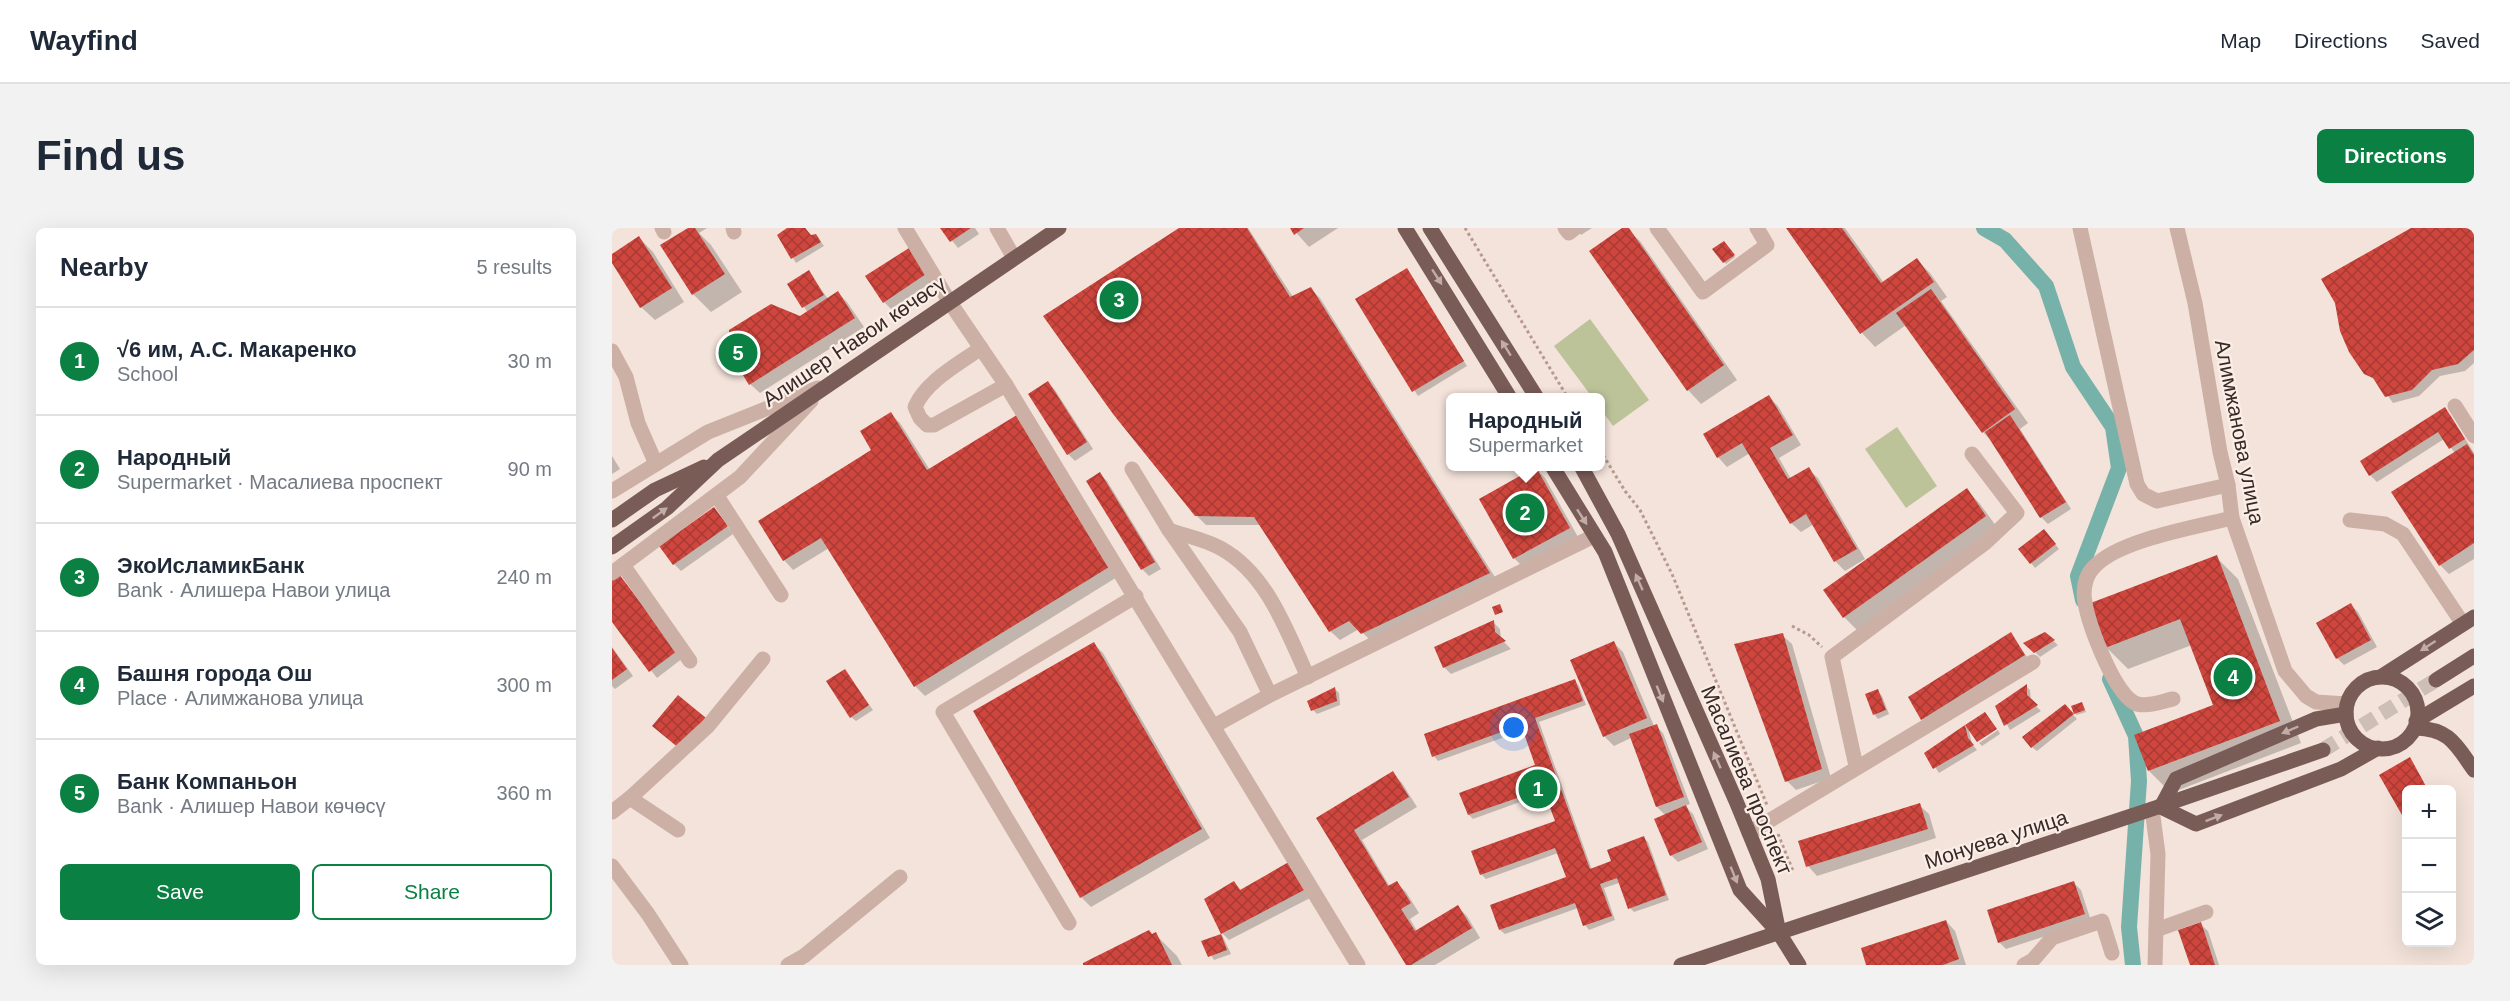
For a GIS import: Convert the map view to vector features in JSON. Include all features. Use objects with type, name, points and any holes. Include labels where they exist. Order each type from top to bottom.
[{"type":"main road","name":"Алишер Навои көчөсү","points":[[612,547],[667,508],[718,460],[1059,228]]},
{"type":"main road","points":[[1405,228],[1507,393]]},
{"type":"main road","points":[[1430,228],[1534,393]]},
{"type":"main road","name":"Алишер Навои көчөсү","points":[[612,520],[655,490],[718,460]]},
{"type":"main road","points":[[1555,471],[1605,552],[1740,890],[1779,933],[1799,965]]},
{"type":"main road","name":"Масалиева проспект","points":[[1584,471],[1617,534],[1749,833],[1768,879],[1779,933]]},
{"type":"main road","points":[[2378,748],[2359,741],[2348,724],[2346,709],[2357,687],[2365,681],[2382,676],[2468,621]]},
{"type":"main road","points":[[2436,680],[2474,656]]},
{"type":"main road","points":[[2346,709],[2316,719],[2176,779],[2152,809],[2196,824],[2341,769],[2378,748],[2398,744],[2411,736],[2416,725],[2417,711],[2411,692],[2395,680],[2382,676]]},
{"type":"main road","points":[[2416,725],[2474,686]]},
{"type":"main road","points":[[2416,725],[2443,733],[2453,741],[2474,770]]},
{"type":"main road","name":"Монуева улица","points":[[1681,965],[2126,818],[2323,750]]},
{"type":"street","points":[[905,228],[949,301],[1006,385],[1136,596],[1358,965]]},
{"type":"street","points":[[997,228],[1014,258]]},
{"type":"street","points":[[1565,228],[1569,233],[1575,228]]},
{"type":"street","points":[[1657,228],[1703,292],[1767,245],[1757,228]]},
{"type":"street","points":[[2080,228],[2137,484],[2143,494],[2157,501],[2228,484]]},
{"type":"street","name":"Алимжанова улица","points":[[2176,228],[2195,303],[2220,452],[2228,484],[2232,518],[2285,672],[2306,696],[2316,702],[2346,709]]},
{"type":"street","points":[[981,348],[931,385],[918,399],[915,407],[920,418],[927,425],[934,425],[1006,385]]},
{"type":"street","points":[[612,351],[626,377],[638,423],[656,464]]},
{"type":"street","points":[[612,491],[708,432],[826,385]]},
{"type":"street","points":[[690,661],[617,569],[740,477],[826,385]]},
{"type":"street","points":[[2455,406],[2474,436]]},
{"type":"street","points":[[1856,766],[1832,657],[1985,543],[2017,513],[1972,454]]},
{"type":"street","points":[[1132,469],[1170,530],[1240,632],[1270,695]]},
{"type":"street","points":[[717,496],[780,595]]},
{"type":"street","points":[[2173,699],[2140,704],[2133,702],[2115,678],[2093,630],[2084,595],[2086,579],[2097,563],[2118,550],[2232,518]]},
{"type":"street","points":[[2350,520],[2385,524],[2403,534],[2468,621]]},
{"type":"street","points":[[1170,530],[1221,548],[1250,570],[1273,604],[1308,677]]},
{"type":"street","points":[[1214,726],[1270,695],[1594,536]]},
{"type":"street","points":[[1069,923],[943,712],[1136,596]]},
{"type":"street","points":[[612,812],[708,726],[763,659]]},
{"type":"street","points":[[1749,833],[1771,817],[2033,662]]},
{"type":"street","points":[[630,798],[678,830]]},
{"type":"street","points":[[2152,809],[2158,854],[2155,965]]},
{"type":"street","points":[[612,866],[648,914],[681,965]]},
{"type":"street","points":[[788,965],[804,956],[900,877]]},
{"type":"street","points":[[2156,930],[2206,912]]},
{"type":"street","points":[[2024,965],[2033,960],[2052,938],[2102,921],[2112,953]]},
{"type":"path","points":[[1465,228],[1565,393]]},
{"type":"path","points":[[1605,458],[1640,510],[1672,574],[1793,871]]},
{"type":"path","points":[[1792,627],[1809,635],[1832,657]]},
{"type":"green space","points":[[1590,319],[1649,400],[1613,426],[1605,415],[1605,393],[1589,393],[1554,346]]},
{"type":"green space","points":[[1897,427],[1937,486],[1906,508],[1865,449]]},
{"type":"building","points":[[688,228],[695,228],[725,274],[692,295],[660,245]]},
{"type":"building","points":[[787,228],[805,228],[811,235],[816,234],[821,242],[791,259],[777,235]]},
{"type":"building","points":[[940,228],[971,228],[950,242]]},
{"type":"building","points":[[1179,228],[1247,228],[1290,297],[1311,287],[1490,573],[1361,634],[1349,621],[1329,632],[1254,517],[1195,516],[1113,414],[1043,316]]},
{"type":"building","points":[[1290,228],[1304,228],[1294,235]]},
{"type":"building","points":[[1622,228],[1629,228],[1724,365],[1687,391],[1589,251]]},
{"type":"building","points":[[1786,228],[1842,228],[1881,283],[1917,258],[1934,282],[1860,334]]},
{"type":"building","points":[[2411,228],[2474,228],[2474,350],[2458,364],[2432,370],[2412,390],[2385,397],[2373,378],[2364,374],[2349,352],[2340,331],[2335,303],[2321,279]]},
{"type":"building","points":[[639,236],[672,288],[640,308],[612,263],[612,254]]},
{"type":"building","points":[[1724,241],[1735,255],[1723,263],[1712,249]]},
{"type":"building","points":[[909,248],[926,274],[883,303],[865,276]]},
{"type":"building","points":[[1407,268],[1464,361],[1412,392],[1355,299]]},
{"type":"building","points":[[809,270],[824,295],[802,308],[787,284]]},
{"type":"building","points":[[1931,289],[2015,409],[1982,433],[1896,313]]},
{"type":"building","points":[[838,291],[855,318],[749,385],[729,352],[729,330],[771,304],[800,316]]},
{"type":"building","points":[[1048,381],[1087,442],[1067,455],[1028,394]]},
{"type":"building","points":[[1769,395],[1793,435],[1770,448],[1788,479],[1809,467],[1857,549],[1834,562],[1806,514],[1790,524],[1742,443],[1717,458],[1703,434]]},
{"type":"building","points":[[2445,407],[2465,439],[2449,449],[2438,432],[2369,476],[2360,461]]},
{"type":"building","points":[[891,412],[927,470],[1020,413],[1114,564],[914,687],[821,538],[783,561],[758,521],[871,450],[860,431]]},
{"type":"building","points":[[2010,415],[2066,502],[2040,518],[1985,432]]},
{"type":"building","points":[[2467,444],[2474,455],[2474,543],[2439,566],[2391,492]]},
{"type":"building","points":[[1529,471],[1538,471],[1570,528],[1513,559],[1479,499]]},
{"type":"building","points":[[1100,472],[1155,562],[1141,570],[1086,481]]},
{"type":"building","points":[[1967,488],[1986,516],[1843,618],[1823,590]]},
{"type":"building","points":[[714,507],[728,526],[673,565],[659,546]]},
{"type":"building","points":[[2044,529],[2056,544],[2030,564],[2018,549]]},
{"type":"building","points":[[2217,555],[2280,721],[2148,771],[2134,735],[2213,705],[2180,619],[2105,648],[2088,604]]},
{"type":"building","points":[[619,574],[677,651],[649,672],[612,622],[612,580]]},
{"type":"building","points":[[2351,603],[2371,640],[2336,659],[2316,623]]},
{"type":"building","points":[[1500,604],[1503,612],[1495,615],[1492,607]]},
{"type":"building","points":[[1494,620],[1495,632],[1506,641],[1443,668],[1434,647]]},
{"type":"building","points":[[2011,632],[2025,655],[1921,720],[1908,697]]},
{"type":"building","points":[[2045,632],[2055,640],[2034,653],[2023,643]]},
{"type":"building","points":[[1783,633],[1822,769],[1785,782],[1734,644]]},
{"type":"building","points":[[1614,641],[1647,718],[1603,737],[1570,660]]},
{"type":"building","points":[[1094,642],[1202,829],[1080,898],[973,711]]},
{"type":"building","points":[[612,648],[627,669],[612,680]]},
{"type":"building","points":[[845,669],[869,705],[850,718],[826,681]]},
{"type":"building","points":[[1575,679],[1583,701],[1535,718],[1590,869],[1611,861],[1607,850],[1644,836],[1666,895],[1628,909],[1617,878],[1600,884],[1612,916],[1583,926],[1575,903],[1499,930],[1490,905],[1566,877],[1555,848],[1480,875],[1471,851],[1555,821],[1543,789],[1468,815],[1459,793],[1535,765],[1521,725],[1432,757],[1424,734]]},
{"type":"building","points":[[2027,684],[2027,695],[2038,705],[2004,726],[1995,706]]},
{"type":"building","points":[[1335,687],[1337,701],[1311,711],[1307,701]]},
{"type":"building","points":[[1878,689],[1886,710],[1873,715],[1865,694]]},
{"type":"building","points":[[678,695],[706,718],[680,749],[652,726]]},
{"type":"building","points":[[2082,702],[2085,710],[2074,714],[2071,706]]},
{"type":"building","points":[[2065,704],[2074,714],[2031,748],[2022,737]]},
{"type":"building","points":[[1985,712],[1997,729],[1977,742],[1965,725]]},
{"type":"building","points":[[1657,724],[1684,797],[1656,807],[1629,734]]},
{"type":"building","points":[[1965,725],[1968,738],[1974,745],[1933,769],[1924,753]]},
{"type":"building","points":[[2410,757],[2425,785],[2402,785],[2402,815],[2379,775]]},
{"type":"building","points":[[1393,771],[1409,797],[1354,830],[1388,886],[1397,881],[1411,903],[1401,909],[1415,931],[1458,905],[1472,928],[1411,965],[1406,965],[1316,818]]},
{"type":"building","points":[[1920,803],[1928,829],[1806,867],[1798,841]]},
{"type":"building","points":[[1686,805],[1702,842],[1670,856],[1654,819]]},
{"type":"building","points":[[1294,859],[1308,888],[1221,934],[1204,899],[1234,881],[1240,890]]},
{"type":"building","points":[[2074,881],[2085,914],[1998,943],[1987,910]]},
{"type":"building","points":[[1946,920],[1959,959],[1943,965],[1866,965],[1861,948]]},
{"type":"building","points":[[2201,922],[2215,965],[2190,965],[2178,930]]},
{"type":"building","points":[[1149,930],[1152,934],[1156,932],[1172,965],[1083,965],[1083,963]]},
{"type":"building","points":[[1221,934],[1227,950],[1208,957],[1201,941]]},
{"type":"waterway","points":[[1984,228],[2005,240],[2046,286],[2073,367],[2113,427],[2119,468],[2078,576],[2083,600]]},
{"type":"waterway","points":[[2110,679],[2136,736],[2139,781],[2129,927],[2133,965]]},
{"type":"tunnel","points":[[2323,750],[2436,680]]},
{"type":"place","name":"ЭкоИсламикБанк","points":[[1119,300]]},
{"type":"place","name":"Банк Компаньон","points":[[738,353]]},
{"type":"place","name":"Народный","points":[[1525,513]]},
{"type":"place","name":"Башня города Ош","points":[[2233,677]]},
{"type":"place","name":"√6 им, А.С. Макаренко","points":[[1538,789]]}]
